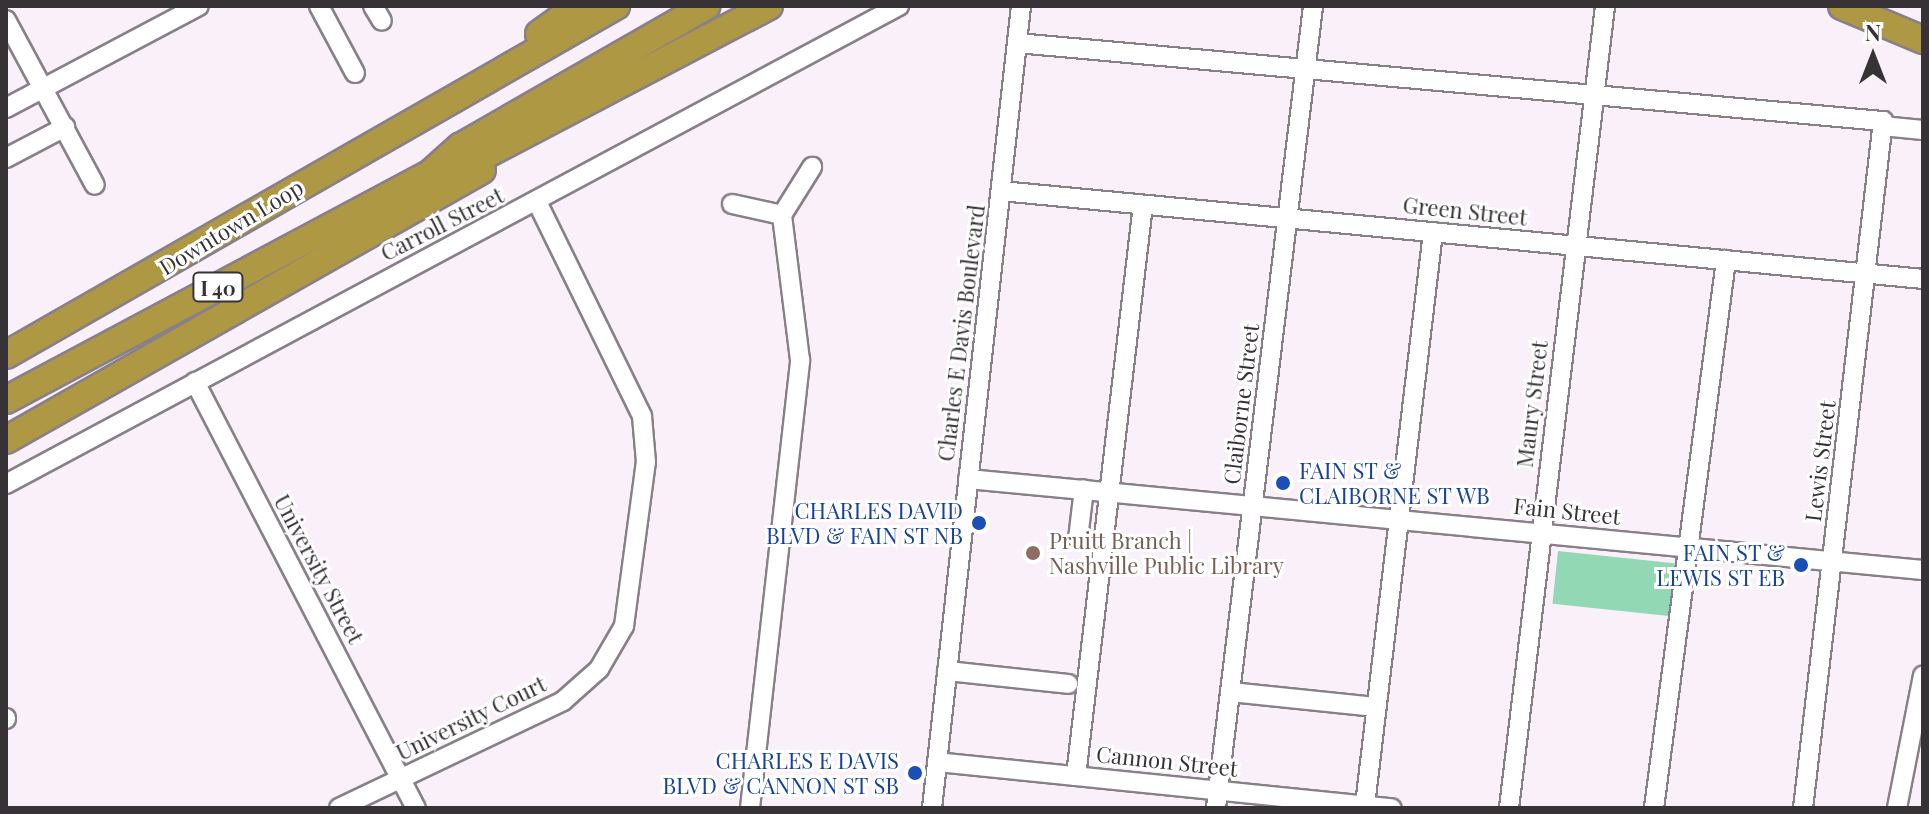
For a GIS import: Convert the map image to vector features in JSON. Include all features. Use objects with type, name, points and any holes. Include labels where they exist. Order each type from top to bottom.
[{"type":"highway","points":[[454,95],[578,6]]},
{"type":"highway","name":"I 40","points":[[454,95],[616,6]]},
{"type":"highway","points":[[430,174],[460,147],[706,6]]},
{"type":"highway","name":"I 40","points":[[430,174],[468,164],[593,93],[769,6]]},
{"type":"highway","points":[[1842,6],[1923,40]]},
{"type":"highway","points":[[6,440],[560,125],[593,93]]},
{"type":"highway","name":"Downtown Loop","points":[[6,355],[131,287],[454,95]]},
{"type":"highway","name":"Downtown Loop","points":[[6,400],[430,174]]},
{"type":"highway","points":[[6,335],[131,287]]},
{"type":"street","points":[[6,108],[199,6]]},
{"type":"street","points":[[319,6],[355,73]]},
{"type":"street","name":"Carroll Street","points":[[6,484],[899,6]]},
{"type":"street","name":"Charles E Davis Boulevard","points":[[932,808],[1021,6]]},
{"type":"street","name":"Claiborne Street","points":[[1217,799],[1313,6]]},
{"type":"street","name":"Maury Street","points":[[1509,808],[1605,6]]},
{"type":"street","points":[[6,20],[47,86],[95,185]]},
{"type":"street","points":[[1017,43],[1305,73],[1882,123],[1923,130]]},
{"type":"street","name":"Lewis Street","points":[[1803,808],[1868,273],[1882,123]]},
{"type":"street","points":[[6,158],[65,127]]},
{"type":"street","points":[[750,808],[800,360],[782,215],[812,167]]},
{"type":"street","name":"Green Street","points":[[1001,191],[1923,279]]},
{"type":"street","name":"University Court","points":[[339,808],[563,701],[599,669],[624,626],[646,462],[642,416],[537,202]]},
{"type":"street","points":[[732,204],[782,215]]},
{"type":"street","points":[[1076,776],[1143,205]]},
{"type":"street","points":[[1365,805],[1396,519],[1433,232]]},
{"type":"street","points":[[1654,808],[1726,260]]},
{"type":"street","name":"University Street","points":[[195,382],[416,808]]},
{"type":"street","name":"Fain Street","points":[[968,479],[1923,570]]},
{"type":"street","points":[[1078,539],[1084,489]]},
{"type":"street","points":[[947,671],[1068,684]]},
{"type":"street","points":[[1897,808],[1918,732],[1923,676]]},
{"type":"street","points":[[1230,692],[1376,707]]},
{"type":"street","name":"Cannon Street","points":[[937,762],[1076,776],[1217,799],[1392,808]]},
{"type":"green space","points":[[1558,551],[1681,564],[1676,617],[1552,604]]},
{"type":"place","name":"FAIN ST & CLAIBORNE ST WB","points":[[1283,483]]},
{"type":"place","name":"CHARLES DAVID BLVD & FAIN ST NB","points":[[979,523]]},
{"type":"place","name":"Pruitt Branch | Nashville Public Library","points":[[1033,553]]},
{"type":"place","name":"FAIN ST & LEWIS ST EB","points":[[1801,565]]},
{"type":"place","name":"CHARLES E DAVIS BLVD & CANNON ST SB","points":[[915,773]]}]
